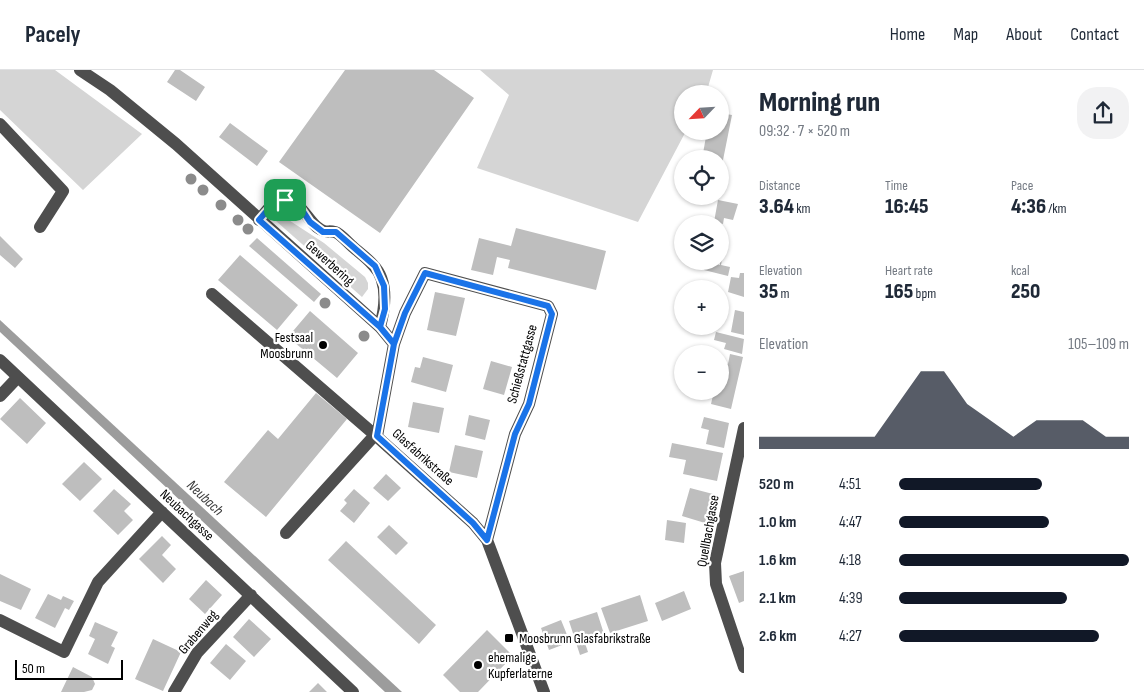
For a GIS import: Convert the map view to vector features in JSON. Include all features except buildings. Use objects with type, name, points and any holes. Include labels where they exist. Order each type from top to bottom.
[{"type":"street","name":"Gewerbering","points":[[80,70],[110,90],[176,144],[380,327],[394,344]]},
{"type":"street","points":[[0,124],[63,191],[40,227]]},
{"type":"street","points":[[259,220],[278,201],[292,202],[302,210],[310,222],[323,232],[336,232],[375,266],[384,286],[385,309],[380,327]]},
{"type":"street","name":"Schießstattgasse","points":[[394,344],[405,313],[425,273],[548,306],[552,314],[529,404],[515,434],[487,540]]},
{"type":"street","name":"Glasfabrikstraße","points":[[212,294],[473,523],[487,540],[544,692]]},
{"type":"street","points":[[286,533],[376,436],[394,344]]},
{"type":"street","name":"Neubachgasse","points":[[0,360],[352,692]]},
{"type":"street","points":[[0,396],[18,377]]},
{"type":"street","name":"Quellbachgasse","points":[[744,428],[716,563],[716,584],[744,667]]},
{"type":"street","points":[[0,620],[64,652],[98,582],[162,512]]},
{"type":"street","name":"Grabenweg","points":[[174,692],[197,653],[251,595]]},
{"type":"shaded area","points":[[0,70],[55,70],[142,134],[83,190],[0,110]]},
{"type":"shaded area","points":[[480,70],[713,70],[709,85],[674,85],[674,140],[681,140],[676,150],[674,150],[674,154],[638,222],[477,168],[509,95]]},
{"type":"shaded area","points":[[277,214],[324,243],[365,277],[368,289],[362,297],[276,221]]},
{"type":"shaded area","points":[[0,320],[402,692],[385,692],[0,332]]},
{"type":"place","name":"Festsaal Moosbrunn","points":[[323,345]]},
{"type":"place","name":"Moosbrunn Glasfabrikstraße","points":[[509,638]]},
{"type":"place","name":"ehemalige Kupferlaterne","points":[[478,665]]},
{"type":"route","points":[[285,200],[278,201],[270,207],[259,220],[380,327],[394,344],[405,313],[425,273],[548,306],[552,314],[529,404],[515,434],[487,540],[473,523],[377,436],[394,344],[380,327],[385,309],[384,286],[375,266],[336,232],[323,232],[310,222],[302,210],[292,202],[285,200]]},
{"type":"water label","name":"Neubach","points":[[205,498]]}]
